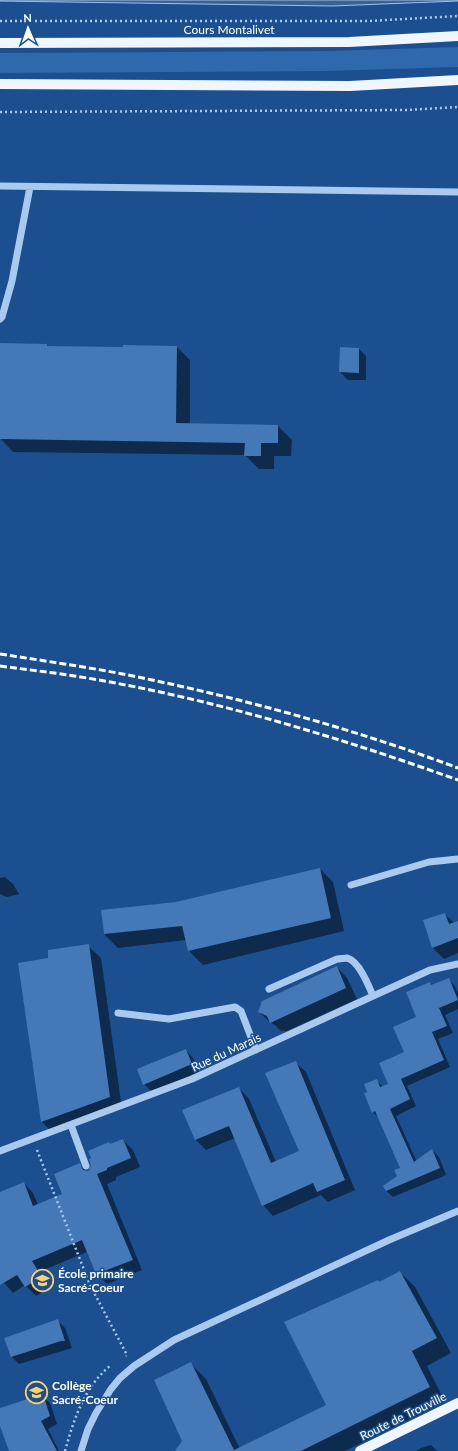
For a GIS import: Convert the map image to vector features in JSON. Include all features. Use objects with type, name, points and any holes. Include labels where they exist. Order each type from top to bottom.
[{"type":"main road","name":"Cours Montalivet","points":[[0,43],[349,42],[458,36]]},
{"type":"main road","points":[[0,84],[350,86],[458,80]]},
{"type":"main road","name":"Route de Trouville","points":[[360,1451],[458,1403]]},
{"type":"street","points":[[0,186],[458,192]]},
{"type":"street","points":[[0,319],[2,317],[12,281],[30,187]]},
{"type":"street","points":[[351,885],[429,862],[458,859]]},
{"type":"street","points":[[269,989],[337,959],[347,958],[354,961],[365,978],[373,996]]},
{"type":"street","name":"Rue du Marais","points":[[0,1151],[192,1079],[430,970],[458,964]]},
{"type":"street","points":[[118,1013],[169,1019],[234,1007],[241,1011],[256,1050]]},
{"type":"street","points":[[71,1125],[86,1166]]},
{"type":"street","points":[[81,1451],[88,1430],[104,1399],[120,1378],[134,1366],[174,1340],[389,1240],[458,1211]]},
{"type":"path","points":[[0,21],[369,21],[458,16]]},
{"type":"path","points":[[0,112],[407,110],[458,108]]},
{"type":"path","points":[[36,1149],[90,1285],[127,1355]]},
{"type":"shaded area","points":[[0,0],[458,0],[458,1],[332,6]]},
{"type":"shaded area","points":[[458,47],[458,67],[325,71],[0,73],[0,53],[329,51]]},
{"type":"building","points":[[0,343],[47,344],[47,346],[177,346],[176,423],[278,425],[278,443],[261,443],[261,456],[244,456],[245,443],[0,439]]},
{"type":"building","points":[[340,347],[359,348],[359,373],[339,372]]},
{"type":"building","points":[[320,868],[331,918],[188,951],[182,926],[104,934],[101,910],[176,902]]},
{"type":"building","points":[[445,913],[449,924],[458,921],[458,938],[432,948],[423,920]]},
{"type":"building","points":[[89,944],[110,1097],[41,1122],[18,963],[48,958],[48,950]]},
{"type":"building","points":[[337,966],[346,988],[270,1023],[267,1016],[258,1012],[262,1001]]},
{"type":"building","points":[[449,978],[458,1000],[439,1008],[447,1026],[432,1032],[444,1060],[401,1079],[410,1099],[390,1109],[414,1162],[432,1149],[440,1168],[386,1191],[383,1186],[397,1176],[394,1170],[400,1168],[375,1111],[372,1113],[364,1093],[367,1092],[364,1084],[377,1079],[380,1087],[388,1084],[379,1063],[404,1052],[393,1027],[416,1017],[406,992],[430,982],[431,985]]},
{"type":"building","points":[[186,1049],[192,1064],[143,1085],[137,1069]]},
{"type":"building","points":[[296,1061],[345,1180],[317,1192],[313,1183],[262,1206],[229,1126],[195,1140],[182,1110],[239,1087],[271,1163],[299,1151],[265,1073]]},
{"type":"building","points":[[123,1139],[131,1158],[97,1174],[133,1260],[96,1274],[82,1240],[32,1261],[42,1277],[25,1287],[17,1275],[0,1285],[0,1192],[24,1182],[33,1206],[62,1194],[54,1174],[80,1163],[83,1170],[88,1171],[91,1166],[89,1159],[91,1158],[88,1151],[109,1142],[110,1144]]},
{"type":"building","points":[[400,1271],[437,1338],[412,1351],[430,1387],[301,1451],[175,1451],[182,1441],[154,1380],[191,1362],[234,1450],[326,1405],[284,1322],[378,1280],[379,1282]]},
{"type":"building","points":[[58,1319],[65,1341],[11,1357],[4,1338]]},
{"type":"building","points":[[43,1394],[50,1416],[41,1421],[57,1451],[9,1451],[0,1426],[0,1408]]},
{"type":"railway","points":[[0,654],[114,672],[230,698],[307,718],[421,754],[458,768]]},
{"type":"railway","points":[[0,666],[76,676],[228,708],[321,734],[458,780]]},
{"type":"place","name":"École primaire Sacré-Coeur","points":[[42,1280]]},
{"type":"place","name":"Collège Sacré-Coeur","points":[[37,1392]]}]
